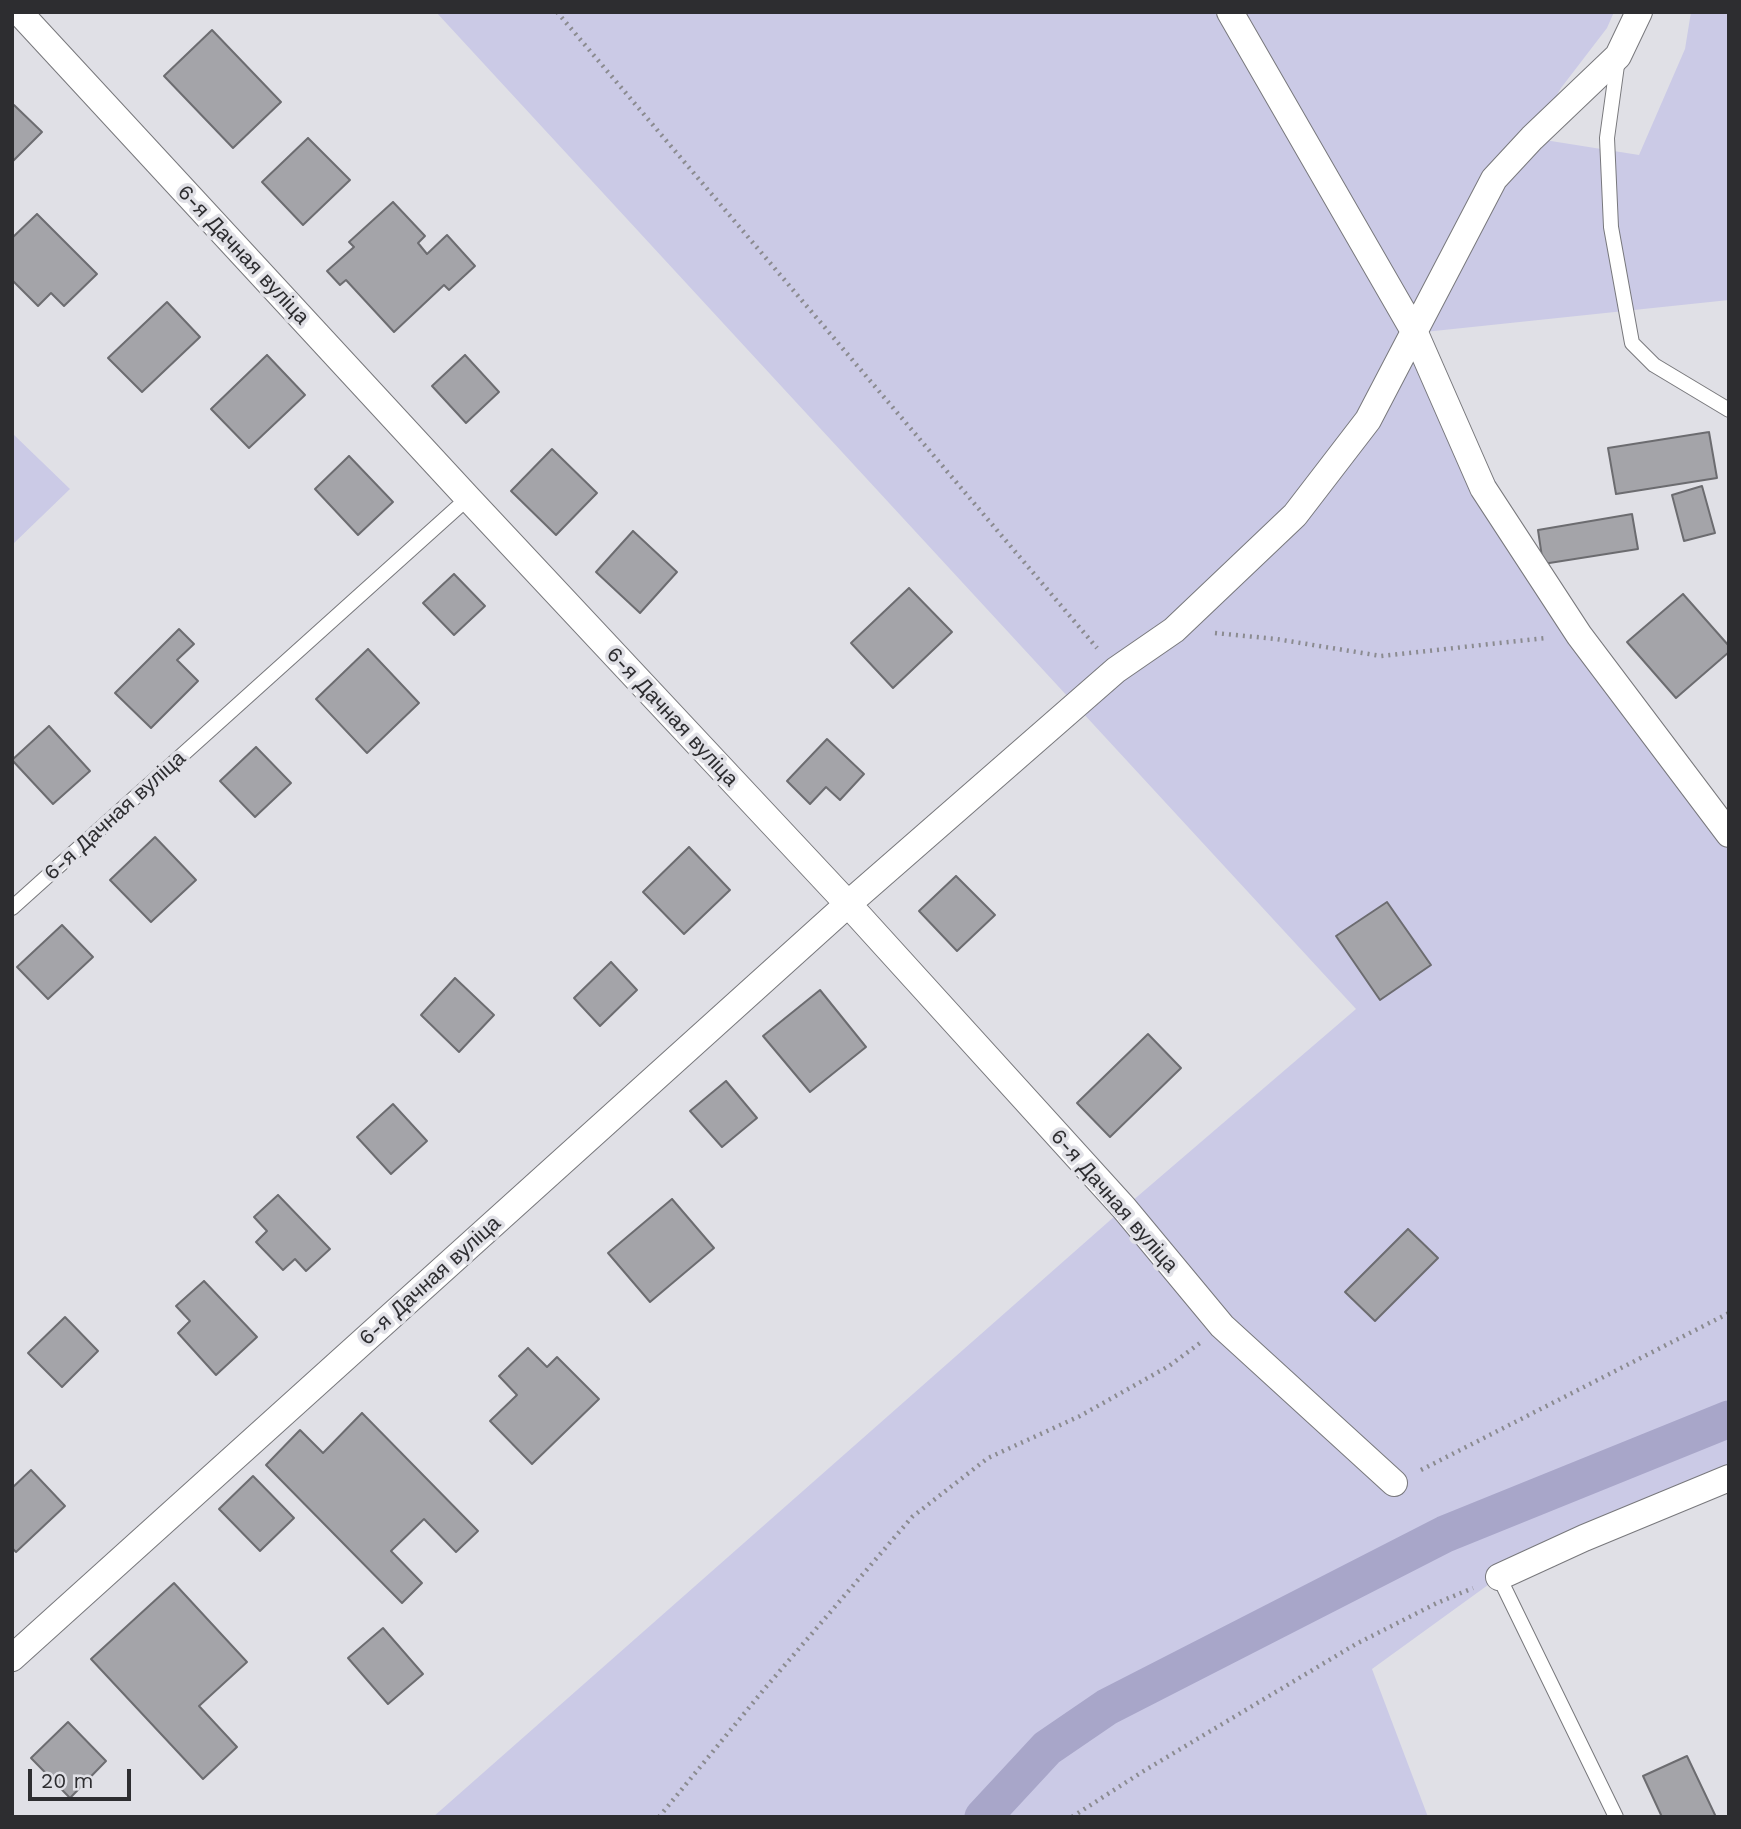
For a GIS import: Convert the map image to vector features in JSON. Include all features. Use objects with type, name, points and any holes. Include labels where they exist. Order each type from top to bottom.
[{"type":"street","name":"6-я Дачная вуліца","points":[[19,12],[848,904],[1124,1208],[1223,1326],[1395,1483]]},
{"type":"street","points":[[1230,12],[1415,333],[1483,488],[1579,635],[1729,834]]},
{"type":"street","points":[[848,904],[1116,670],[1174,630],[1295,515],[1368,420],[1494,178],[1618,56],[1639,12]]},
{"type":"street","name":"6-я Дачная вуліца","points":[[12,1658],[848,904]]},
{"type":"street","points":[[1499,1577],[1584,1538],[1729,1478]]},
{"type":"lane","points":[[1618,56],[1607,138],[1611,227],[1632,344],[1654,365],[1729,410]]},
{"type":"lane","name":"6-я Дачная вуліца","points":[[12,908],[468,498]]},
{"type":"lane","points":[[1499,1577],[1616,1817]]},
{"type":"path","points":[[557,12],[1116,670]]},
{"type":"path","points":[[1174,630],[1276,639],[1381,656],[1579,635]]},
{"type":"path","points":[[1395,1483],[1729,1312]]},
{"type":"path","points":[[659,1817],[912,1517],[988,1458],[1080,1416],[1158,1373],[1223,1326]]},
{"type":"path","points":[[1072,1817],[1356,1644],[1437,1602],[1499,1577]]},
{"type":"shaded area","points":[[436,12],[1614,12],[1607,28],[1561,88],[1532,138],[1639,155],[1685,49],[1691,12],[1729,12],[1729,300],[1415,333],[1579,635],[1729,825],[1729,1478],[1499,1577],[1372,1669],[1428,1817],[433,1817],[1124,1208],[1356,1009]]},
{"type":"shaded area","points":[[12,433],[70,489],[12,545]]},
{"type":"building","points":[[212,30],[281,102],[233,148],[164,76]]},
{"type":"building","points":[[12,106],[42,132],[12,162]]},
{"type":"building","points":[[308,138],[350,180],[303,225],[262,182]]},
{"type":"building","points":[[393,202],[425,236],[418,243],[427,254],[447,235],[475,266],[449,290],[444,285],[394,332],[346,280],[340,285],[327,271],[354,247],[349,242]]},
{"type":"building","points":[[37,214],[97,274],[64,306],[51,293],[38,306],[12,280],[12,238]]},
{"type":"building","points":[[167,302],[200,337],[142,392],[108,358]]},
{"type":"building","points":[[267,355],[305,395],[249,448],[211,409]]},
{"type":"building","points":[[465,355],[499,392],[466,423],[432,386]]},
{"type":"building","points":[[1709,432],[1717,478],[1616,494],[1608,448]]},
{"type":"building","points":[[552,449],[597,493],[556,535],[511,491]]},
{"type":"building","points":[[349,456],[393,502],[358,535],[315,489]]},
{"type":"building","points":[[1702,486],[1715,533],[1684,541],[1672,495]]},
{"type":"building","points":[[1632,514],[1638,549],[1543,564],[1538,530]]},
{"type":"building","points":[[633,531],[677,572],[640,613],[596,572]]},
{"type":"building","points":[[454,574],[485,606],[454,635],[423,603]]},
{"type":"building","points":[[909,588],[952,632],[893,688],[851,643]]},
{"type":"building","points":[[1683,594],[1729,646],[1729,652],[1676,698],[1627,642]]},
{"type":"building","points":[[179,629],[194,644],[177,660],[198,681],[151,728],[115,693]]},
{"type":"building","points":[[368,649],[419,703],[367,753],[316,699]]},
{"type":"building","points":[[49,726],[90,771],[53,804],[12,760]]},
{"type":"building","points":[[827,739],[864,774],[840,800],[826,787],[810,804],[787,781]]},
{"type":"building","points":[[256,747],[291,783],[255,817],[220,781]]},
{"type":"building","points":[[155,837],[196,880],[151,922],[110,880]]},
{"type":"building","points":[[689,847],[730,890],[684,934],[643,892]]},
{"type":"building","points":[[956,876],[995,915],[957,951],[919,911]]},
{"type":"building","points":[[1387,902],[1431,965],[1380,1000],[1336,936]]},
{"type":"building","points":[[62,925],[93,957],[48,999],[17,967]]},
{"type":"building","points":[[611,962],[637,990],[600,1026],[574,998]]},
{"type":"building","points":[[455,978],[494,1015],[459,1052],[421,1015]]},
{"type":"building","points":[[820,990],[866,1047],[810,1092],[763,1036]]},
{"type":"building","points":[[1148,1034],[1181,1068],[1110,1137],[1077,1103]]},
{"type":"building","points":[[726,1081],[757,1118],[722,1147],[690,1111]]},
{"type":"building","points":[[393,1104],[427,1141],[391,1174],[357,1137]]},
{"type":"building","points":[[278,1195],[330,1249],[306,1271],[295,1259],[283,1270],[256,1242],[267,1231],[254,1217]]},
{"type":"building","points":[[672,1199],[714,1248],[650,1302],[608,1253]]},
{"type":"building","points":[[1408,1229],[1438,1258],[1375,1321],[1345,1292]]},
{"type":"building","points":[[204,1281],[257,1337],[216,1375],[178,1333],[190,1321],[176,1306]]},
{"type":"building","points":[[65,1317],[98,1351],[62,1387],[28,1353]]},
{"type":"building","points":[[528,1348],[547,1367],[557,1357],[599,1399],[532,1464],[490,1421],[517,1395],[499,1376]]},
{"type":"building","points":[[362,1413],[478,1531],[456,1552],[424,1519],[391,1551],[422,1583],[402,1603],[266,1465],[300,1430],[323,1453]]},
{"type":"building","points":[[31,1470],[65,1506],[16,1552],[12,1548],[12,1488]]},
{"type":"building","points":[[253,1476],[294,1518],[260,1551],[219,1509]]},
{"type":"building","points":[[174,1583],[247,1662],[199,1706],[237,1747],[203,1779],[91,1659]]},
{"type":"building","points":[[383,1628],[423,1674],[388,1704],[348,1658]]},
{"type":"building","points":[[68,1722],[106,1761],[70,1798],[31,1758]]},
{"type":"building","points":[[1687,1756],[1716,1817],[1662,1817],[1643,1776]]},
{"type":"waterway","points":[[983,1817],[1047,1748],[1107,1707],[1445,1534],[1729,1419]]}]
